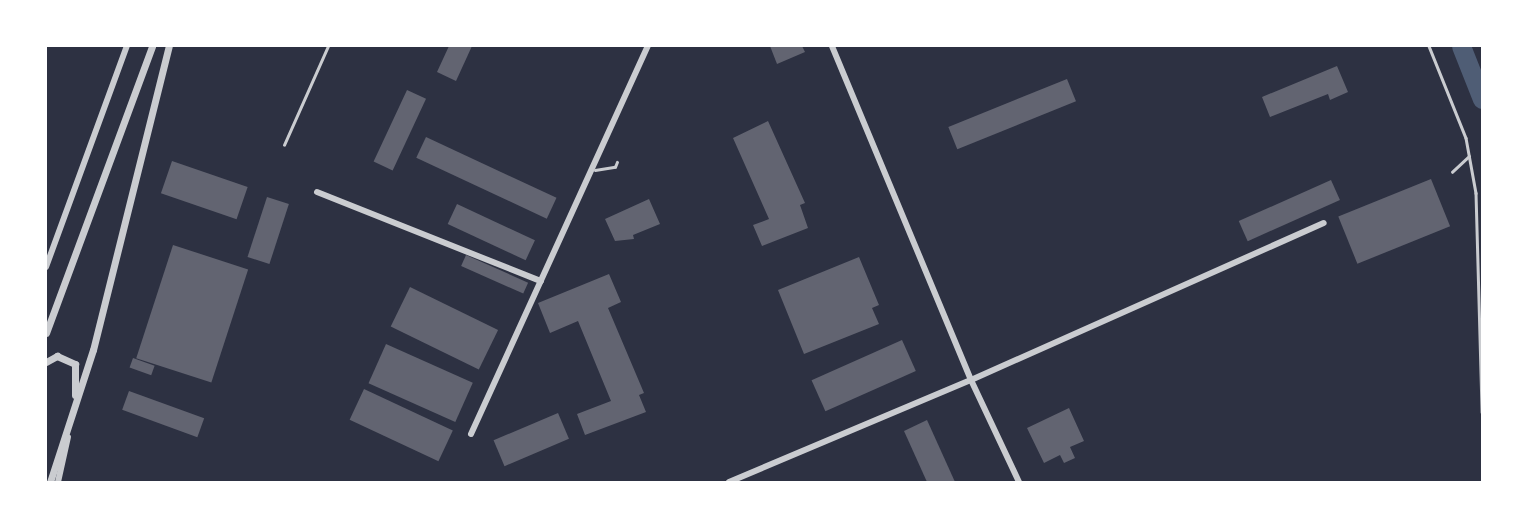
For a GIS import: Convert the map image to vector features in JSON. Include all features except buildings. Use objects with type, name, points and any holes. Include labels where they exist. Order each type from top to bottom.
[{"type":"street","points":[[46,267],[127,46]]},
{"type":"street","points":[[46,333],[152,46]]},
{"type":"street","points":[[58,482],[72,417],[169,46]]},
{"type":"street","points":[[471,434],[648,46]]},
{"type":"street","points":[[832,46],[971,380],[1019,482]]},
{"type":"street","points":[[317,192],[541,281]]},
{"type":"street","points":[[729,482],[971,380],[1324,223]]},
{"type":"street","points":[[46,362],[57,356],[75,364],[72,417],[50,482]]},
{"type":"lane","points":[[284,145],[328,46]]},
{"type":"lane","points":[[1429,46],[1466,138],[1480,222],[1482,412]]},
{"type":"lane","points":[[1452,172],[1469,156]]},
{"type":"lane","points":[[591,170],[615,167],[617,162]]},
{"type":"waterway","points":[[1461,46],[1482,99]]}]
